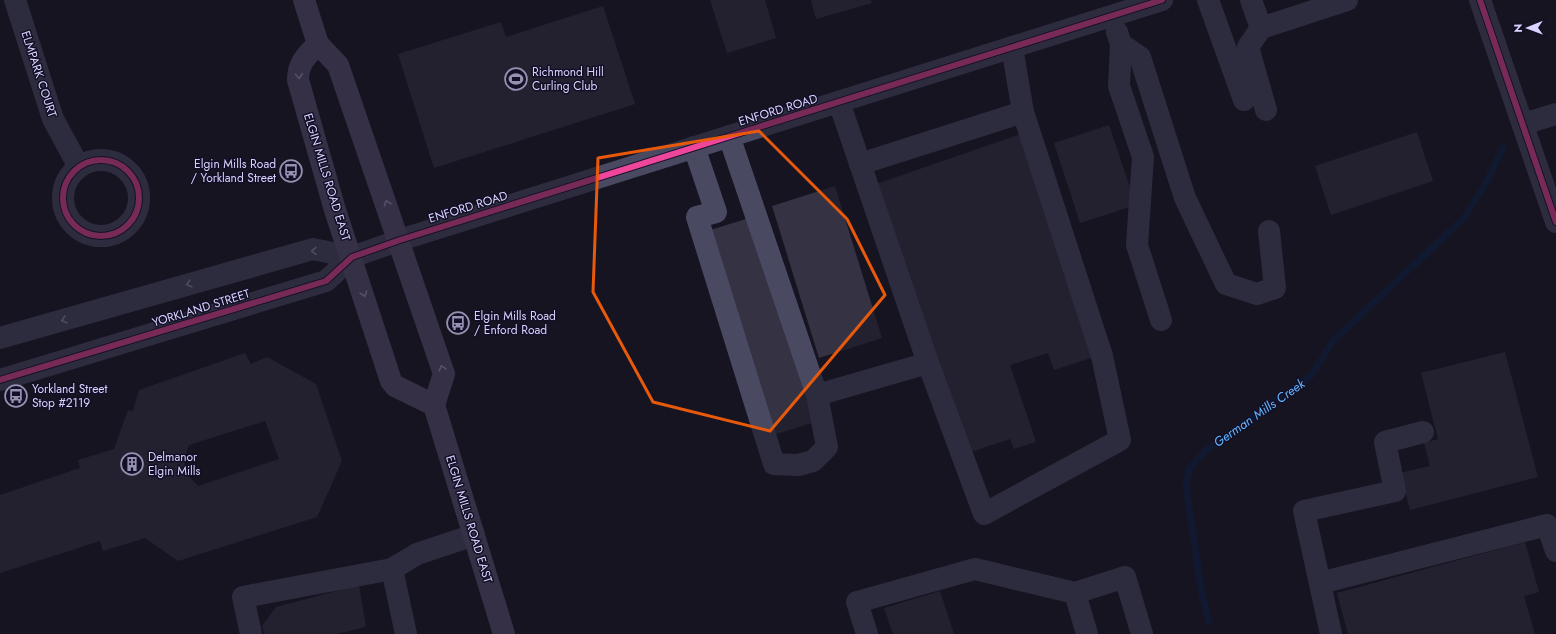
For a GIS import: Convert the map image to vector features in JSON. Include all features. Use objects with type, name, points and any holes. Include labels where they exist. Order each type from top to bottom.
[{"type":"main road","points":[[304,0],[318,44],[338,65],[400,240],[444,374],[434,405]]},
{"type":"main road","name":"ELGIN MILLS ROAD EAST","points":[[318,44],[303,60],[298,69],[298,80],[335,210],[352,257],[391,381],[395,386],[434,405],[504,634]]},
{"type":"street","name":"ELMPARK COURT","points":[[15,0],[53,120],[79,167]]},
{"type":"street","name":"ENFORD ROAD","points":[[400,240],[1162,0]]},
{"type":"street","points":[[1208,0],[1244,100]]},
{"type":"street","points":[[1251,0],[1261,28]]},
{"type":"street","points":[[1266,110],[1248,47],[1261,28],[1348,0]]},
{"type":"street","points":[[1480,0],[1523,124],[1549,179],[1555,213]]},
{"type":"street","points":[[1112,16],[1121,44],[1118,86],[1143,157],[1137,245],[1162,320]]},
{"type":"street","points":[[1121,44],[1140,57],[1185,198],[1226,284],[1257,294],[1275,288],[1269,231]]},
{"type":"street","points":[[840,102],[928,363],[984,514],[1120,440],[1102,356],[1023,112],[1012,47]]},
{"type":"street","points":[[860,164],[1023,112]]},
{"type":"street","points":[[1523,124],[1556,114]]},
{"type":"street","points":[[694,147],[716,212],[697,217],[774,464],[798,465],[813,461],[827,447],[817,395],[729,136]]},
{"type":"street","name":"YORKLAND STREET","points":[[0,380],[326,281],[352,257],[400,240]]},
{"type":"street","name":"YORKLAND STREET","points":[[0,338],[313,249],[352,257]]},
{"type":"street","points":[[817,395],[928,363]]},
{"type":"street","points":[[1331,634],[1304,511],[1395,491],[1385,442],[1423,432]]},
{"type":"street","points":[[1320,583],[1547,525],[1556,551]]},
{"type":"street","points":[[251,634],[243,596],[392,569],[417,554],[474,535]]},
{"type":"street","points":[[392,569],[399,632]]},
{"type":"street","points":[[867,634],[857,602],[975,569],[1075,593],[1125,577],[1142,634]]},
{"type":"street","points":[[1075,593],[1087,634]]},
{"type":"highlighted area","points":[[759,131],[847,219],[885,295],[770,431],[653,402],[593,292],[598,158]]},
{"type":"building","points":[[710,0],[765,0],[776,38],[727,53]]},
{"type":"building","points":[[811,0],[871,0],[872,3],[816,19]]},
{"type":"building","name":"Richmond Hill Curling Club","points":[[603,6],[635,104],[434,168],[398,54],[501,22],[506,37]]},
{"type":"building","points":[[1109,125],[1136,205],[1080,223],[1054,143]]},
{"type":"building","points":[[1417,132],[1433,181],[1331,215],[1315,166]]},
{"type":"building","points":[[1021,134],[1097,356],[1054,370],[1048,353],[1010,365],[1036,442],[1014,449],[1010,439],[968,453],[876,184]]},
{"type":"building","points":[[835,186],[882,338],[819,358],[772,206]]},
{"type":"building","points":[[749,218],[815,422],[770,436],[704,232]]},
{"type":"building","points":[[1505,352],[1538,477],[1410,510],[1400,473],[1430,466],[1424,443],[1438,439],[1421,373]]},
{"type":"building","name":"Delmanor Elgin Mills","points":[[245,353],[251,364],[267,357],[316,384],[342,461],[317,517],[178,561],[145,538],[103,551],[100,541],[0,573],[0,495],[80,468],[78,460],[114,449],[128,410],[133,411],[139,390]],"holes":[[[265,421],[279,459],[198,486],[188,475],[184,460],[189,445]]]},
{"type":"building","points":[[1525,542],[1539,592],[1524,596],[1535,634],[1348,634],[1337,593]]},
{"type":"building","points":[[359,585],[366,627],[336,634],[264,634],[262,626],[276,607]]},
{"type":"building","points":[[940,591],[954,634],[893,634],[884,608]]},
{"type":"waterway","name":"German Mills Creek","points":[[1209,622],[1202,594],[1186,486],[1189,469],[1205,451],[1311,376],[1333,341],[1464,218],[1486,183],[1503,148]]},
{"type":"cycle path","points":[[0,380],[326,281],[352,257],[400,240],[1162,0]]},
{"type":"cycle path","points":[[1480,0],[1556,222]]},
{"type":"cycle path","points":[[101,160],[115,163],[128,171],[136,184],[139,198],[136,212],[128,225],[115,233],[101,236],[87,233],[74,225],[66,212],[63,198],[66,184],[74,171],[87,163],[101,160]]},
{"type":"place","name":"Richmond Hill Curling Club","points":[[516,79]]},
{"type":"place","name":"Elgin Mills Road / Yorkland Street","points":[[291,171]]},
{"type":"place","name":"Elgin Mills Road / Enford Road","points":[[458,323]]},
{"type":"place","name":"Yorkland Street Stop #2119","points":[[16,396]]},
{"type":"place","name":"Delmanor Elgin Mills","points":[[132,464]]}]
